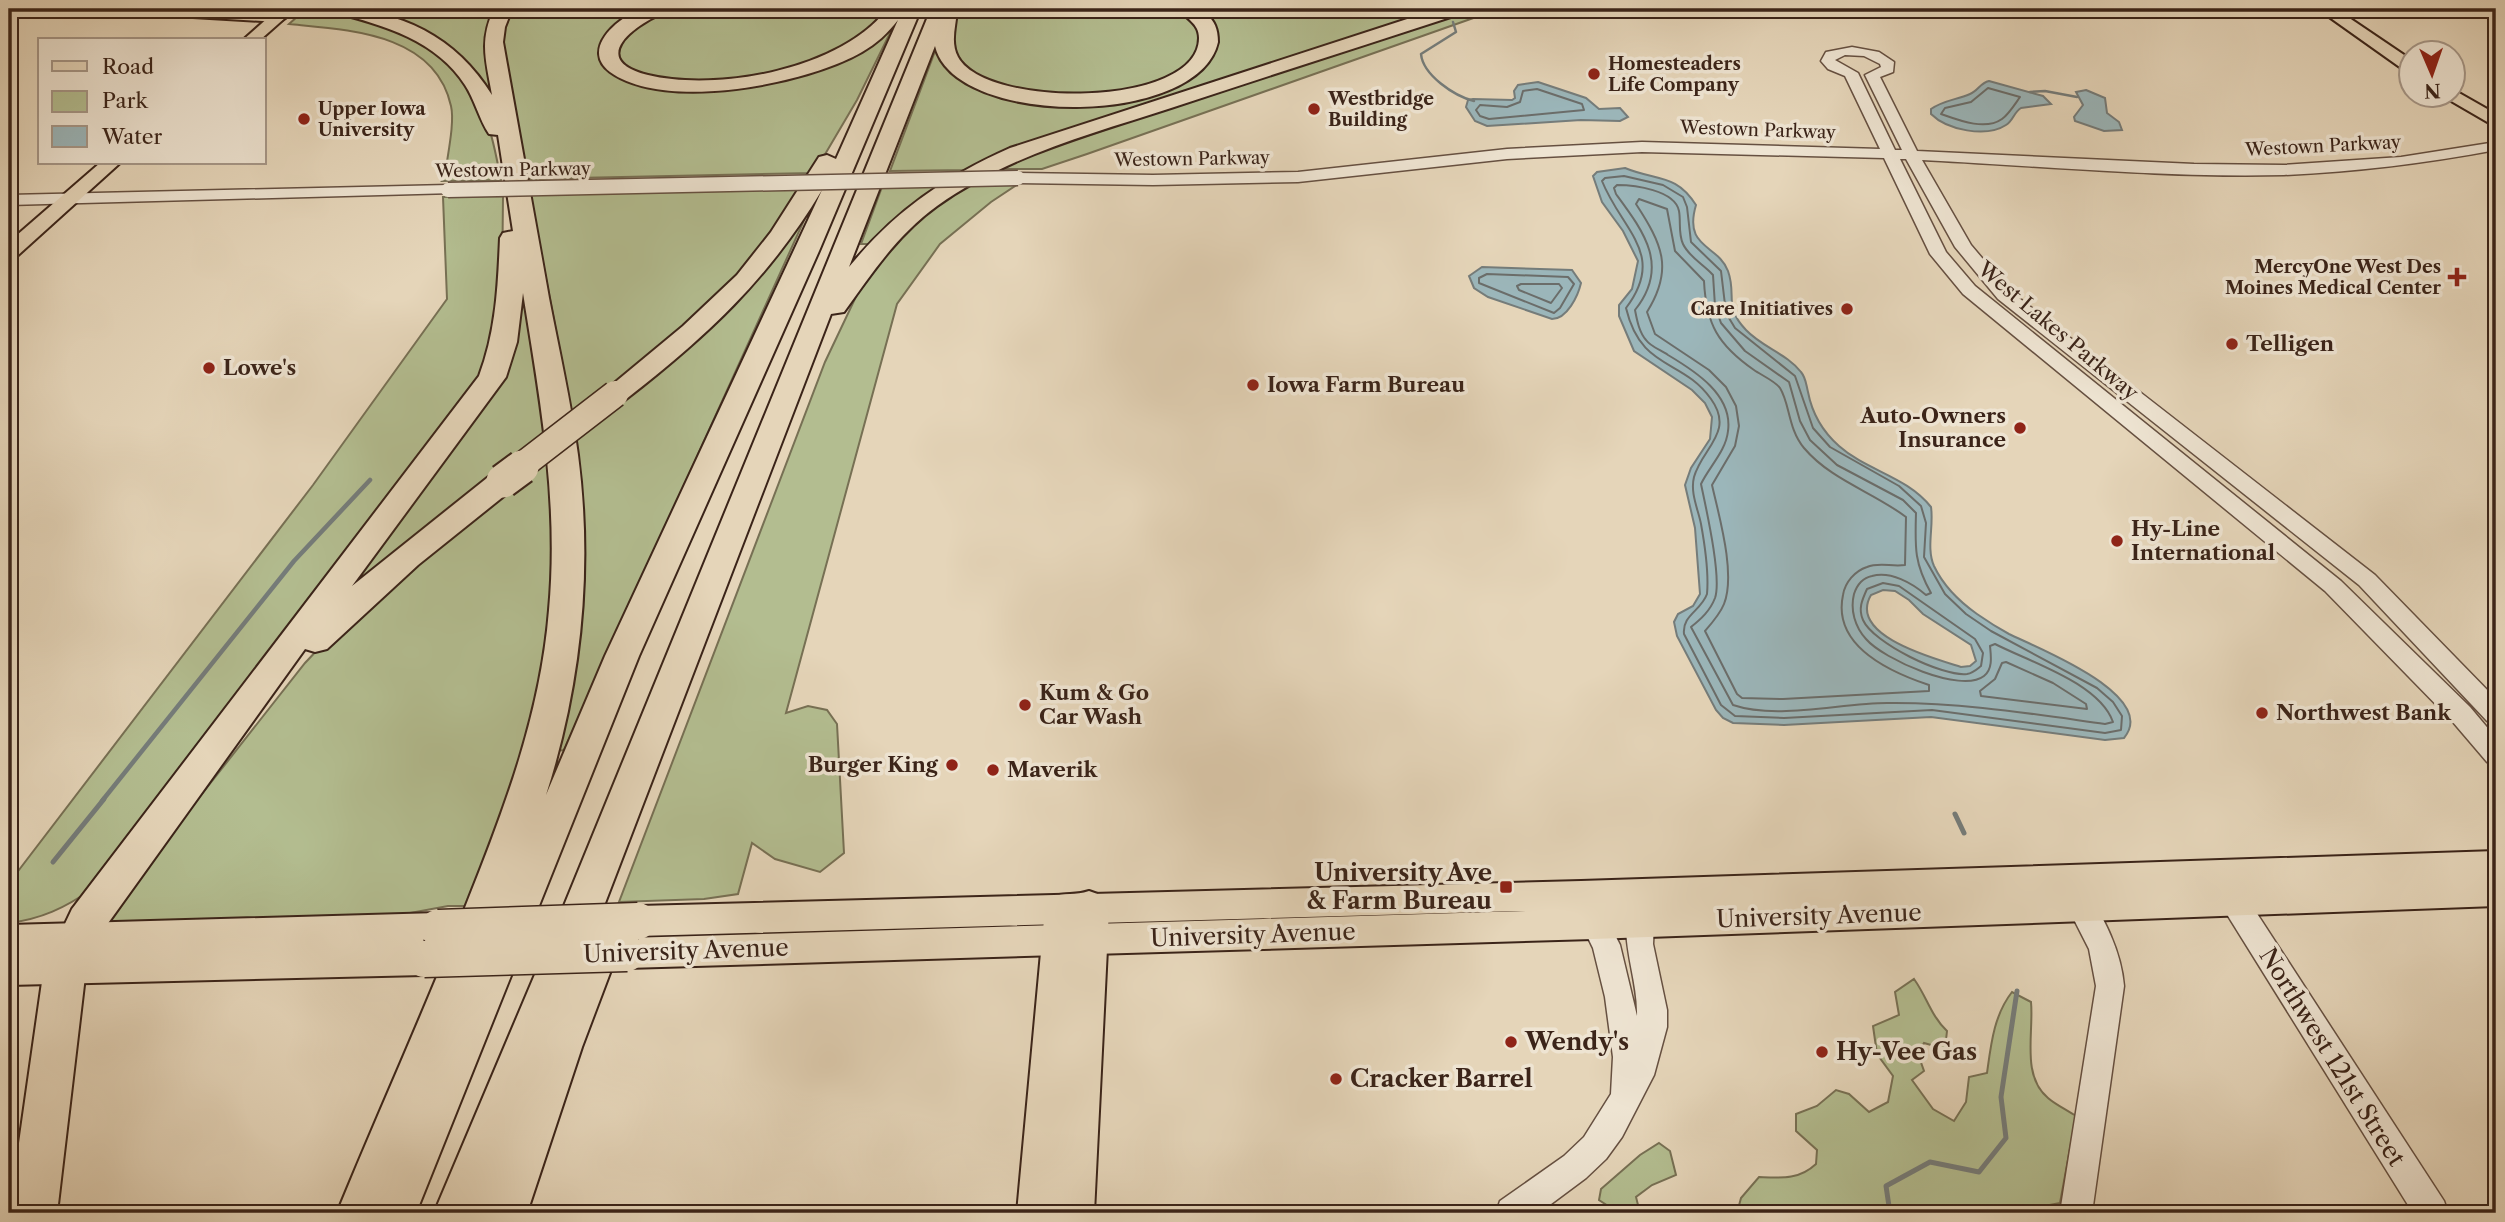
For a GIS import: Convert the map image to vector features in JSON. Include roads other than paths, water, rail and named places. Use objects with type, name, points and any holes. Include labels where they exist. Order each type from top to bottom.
[{"type":"highway","points":[[159,9],[284,12]]},
{"type":"highway","points":[[33,1213],[71,953],[86,922],[241,710],[492,377],[503,350],[509,326],[515,166],[503,149],[491,112],[468,74],[443,48],[400,25],[343,9]]},
{"type":"highway","points":[[361,1213],[455,987],[512,836],[534,774],[561,660],[566,614],[569,513],[563,453],[493,42],[495,27],[503,9]]},
{"type":"highway","points":[[656,9],[623,27],[613,37],[608,47],[609,57],[615,66],[646,79],[705,85],[773,78],[828,62],[865,42],[883,26],[896,9]]},
{"type":"highway","points":[[392,1213],[622,656],[807,251],[912,9]]},
{"type":"highway","points":[[458,1213],[598,876],[940,9]]},
{"type":"highway","points":[[948,9],[944,47],[952,64],[962,74],[1006,93],[1066,101],[1138,94],[1171,83],[1188,73],[1202,59],[1209,37],[1205,23],[1188,9]]},
{"type":"highway","points":[[785,398],[837,304],[862,266],[896,227],[929,199],[963,178],[992,163],[1054,139],[1457,9]]},
{"type":"highway","points":[[162,821],[305,651],[363,592],[414,548],[615,394],[718,309],[761,261],[793,218],[883,74]]},
{"type":"highway","points":[[503,1213],[560,1047],[595,957],[598,876]]},
{"type":"highway","points":[[1041,1213],[1076,925]]},
{"type":"highway","points":[[1070,1213],[1076,925]]},
{"type":"main road","points":[[2326,9],[2396,56]]},
{"type":"main road","points":[[253,38],[284,12]]},
{"type":"main road","points":[[2466,103],[2496,122]]},
{"type":"main road","points":[[9,253],[110,164]]},
{"type":"main road","name":"University Avenue","points":[[9,969],[71,953],[1587,910],[2074,893],[2496,865]]},
{"type":"main road","name":"University Avenue","points":[[2074,893],[2233,900],[2496,892]]},
{"type":"main road","name":"University Avenue","points":[[9,940],[71,953]]},
{"type":"street","name":"West Lakes Parkway","points":[[2496,714],[2367,580],[1984,277],[1963,248],[1872,75],[1885,72],[1889,66],[1873,54],[1844,51],[1828,58],[1833,66],[1851,74],[1938,254],[1969,290],[2333,586],[2461,714],[2496,755]]},
{"type":"street","points":[[1851,74],[1872,75]]},
{"type":"street","name":"Westown Parkway","points":[[9,200],[1018,178],[1153,180],[1298,177],[1507,154],[1603,147],[1887,149],[2261,158],[2346,153],[2496,134]]},
{"type":"street","name":"Westown Parkway","points":[[1912,150],[2194,169],[2274,170],[2401,162],[2496,146]]},
{"type":"street","points":[[2074,893],[2103,945],[2110,966],[2110,986],[2076,1213]]},
{"type":"street","name":"Northwest 121st Street","points":[[2233,900],[2432,1213]]},
{"type":"street","points":[[1512,1213],[1575,1167],[1595,1148],[1611,1126],[1643,1065],[1651,1027],[1649,985],[1639,944],[1637,908]]},
{"type":"street","points":[[1587,910],[1606,945],[1622,1007],[1628,1058],[1624,1097]]},
{"type":"water","points":[[1989,81],[2043,96],[2051,104],[2021,108],[2006,125],[1988,131],[1956,128],[1931,114],[1931,109],[1936,106],[1970,94]]},
{"type":"water","points":[[1538,82],[1586,98],[1599,109],[1620,108],[1628,117],[1620,121],[1581,120],[1487,126],[1475,121],[1466,107],[1468,100],[1473,99],[1512,100],[1518,85]]},
{"type":"water","points":[[2086,90],[2105,98],[2107,113],[2119,122],[2122,130],[2104,131],[2075,121],[2074,117],[2083,105],[2076,92]]},
{"type":"water","points":[[1625,168],[1665,179],[1688,195],[1696,205],[1693,219],[1698,238],[1717,255],[1728,271],[1733,307],[1739,322],[1752,336],[1789,360],[1801,372],[1815,414],[1833,440],[1850,455],[1910,488],[1931,507],[1932,559],[1947,586],[1977,614],[2009,634],[2066,661],[2110,690],[2125,705],[2130,722],[2124,738],[2105,740],[1931,717],[1784,725],[1733,723],[1723,718],[1716,710],[1677,636],[1674,622],[1678,614],[1693,606],[1700,594],[1695,528],[1685,485],[1691,468],[1710,439],[1712,417],[1705,403],[1692,390],[1634,351],[1619,316],[1619,305],[1632,289],[1638,261],[1623,231],[1602,202],[1593,176],[1597,172]],"holes":[[[1883,590],[1895,591],[1923,614],[1971,645],[1976,661],[1970,666],[1961,667],[1915,652],[1882,634],[1871,622],[1867,610],[1871,595]]]},
{"type":"water","points":[[1482,267],[1572,270],[1581,283],[1567,311],[1552,319],[1488,297],[1474,288],[1469,276]]},
{"type":"waterway","points":[[1453,22],[1456,32],[1421,54],[1423,62],[1441,84],[1474,101]]},
{"type":"waterway","points":[[2030,92],[2045,91],[2077,97]]},
{"type":"waterway","points":[[102,801],[294,561],[370,480]]},
{"type":"waterway","points":[[53,862],[104,799]]},
{"type":"waterway","points":[[1955,814],[1964,833]]},
{"type":"waterway","points":[[1890,1213],[1886,1186],[1930,1162],[1979,1172],[2006,1138],[2001,1097],[2017,991]]},
{"type":"place","name":"Homesteaders Life Company","points":[[1594,74]]},
{"type":"place","name":"Westbridge Building","points":[[1314,109]]},
{"type":"place","name":"Upper Iowa University","points":[[304,119]]},
{"type":"place","name":"MercyOne West Des Moines Medical Center","points":[[2457,277]]},
{"type":"place","name":"Care Initiatives","points":[[1847,309]]},
{"type":"place","name":"Telligen","points":[[2232,344]]},
{"type":"place","name":"Lowe's","points":[[209,368]]},
{"type":"place","name":"Iowa Farm Bureau","points":[[1253,385]]},
{"type":"place","name":"Auto-Owners Insurance","points":[[2020,428]]},
{"type":"place","name":"Hy-Line International","points":[[2117,541]]},
{"type":"place","name":"Kum & Go Car Wash","points":[[1025,705]]},
{"type":"place","name":"Northwest Bank","points":[[2262,713]]},
{"type":"place","name":"Burger King","points":[[952,765]]},
{"type":"place","name":"Maverik","points":[[993,770]]},
{"type":"place","name":"University Ave & Farm Bureau","points":[[1506,887]]},
{"type":"place","name":"Wendy's","points":[[1511,1042]]},
{"type":"place","name":"Hy-Vee Gas","points":[[1822,1052]]},
{"type":"place","name":"Cracker Barrel","points":[[1336,1079]]}]
